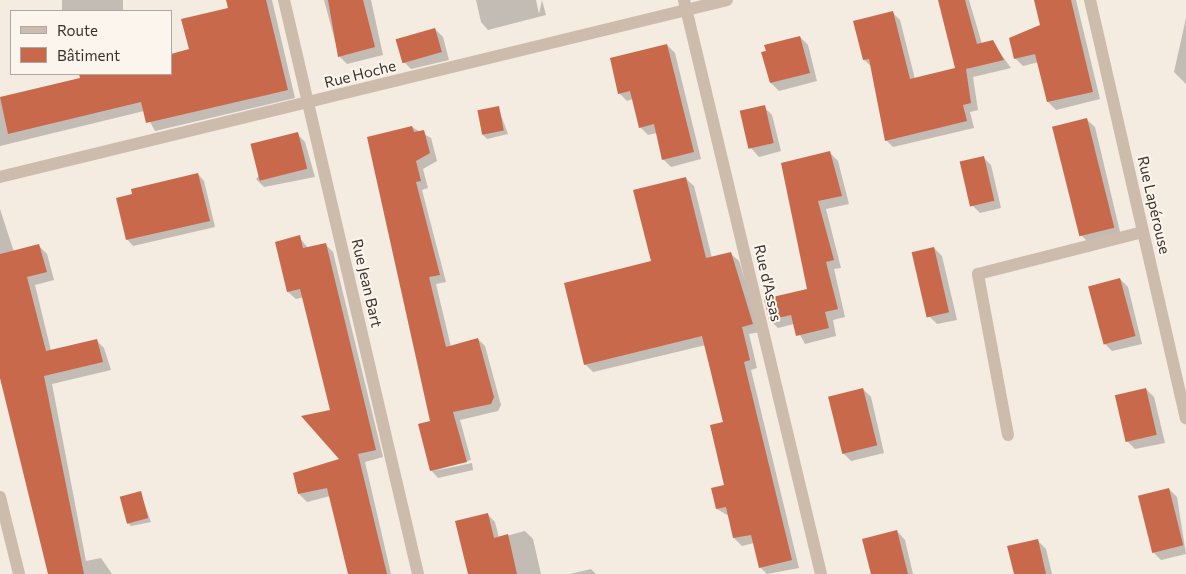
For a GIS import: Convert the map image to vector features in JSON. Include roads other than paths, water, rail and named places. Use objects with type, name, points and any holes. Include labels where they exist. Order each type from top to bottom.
[{"type":"street","name":"Rue Jean Bart","points":[[284,0],[418,574]]},
{"type":"street","name":"Rue Hoche","points":[[0,176],[308,104],[685,5],[727,0]]},
{"type":"street","name":"Rue Lapérouse","points":[[1090,0],[1186,418]]},
{"type":"street","name":"Rue d'Assas","points":[[685,5],[821,574]]},
{"type":"street","points":[[1008,435],[978,274],[1143,232]]},
{"type":"street","points":[[0,497],[19,574]]}]
